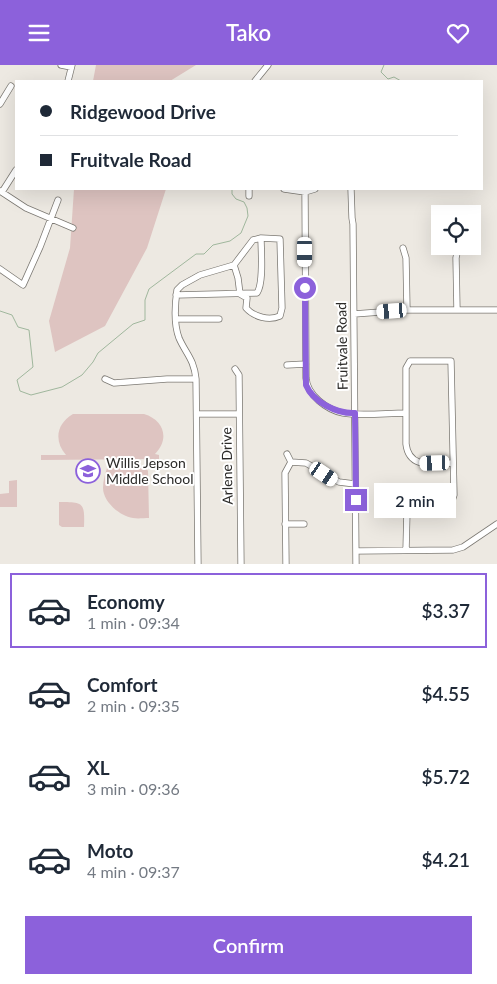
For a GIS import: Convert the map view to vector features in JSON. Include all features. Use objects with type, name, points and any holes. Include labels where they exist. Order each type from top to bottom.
[{"type":"street","points":[[61,65],[72,66],[68,80]]},
{"type":"street","points":[[256,80],[268,65]]},
{"type":"street","points":[[0,104],[11,86]]},
{"type":"street","points":[[15,171],[1,192],[26,208],[73,228]]},
{"type":"street","points":[[291,190],[305,192],[312,190]]},
{"type":"street","name":"Fruitvale Road","points":[[351,190],[353,224],[356,564]]},
{"type":"street","points":[[305,192],[306,385],[312,394],[337,411],[406,413]]},
{"type":"street","points":[[0,269],[23,285],[58,200]]},
{"type":"street","points":[[176,295],[257,293],[259,290],[261,238]]},
{"type":"street","points":[[198,564],[196,379],[195,367],[178,336],[177,290],[200,275],[234,265],[253,240],[261,238],[280,239],[282,308],[280,317],[271,318],[251,314],[246,308],[247,298],[240,294]]},
{"type":"street","points":[[403,248],[406,258],[407,310]]},
{"type":"street","points":[[457,255],[457,310]]},
{"type":"street","points":[[234,265],[240,294]]},
{"type":"street","points":[[354,314],[407,310],[497,310]]},
{"type":"street","points":[[177,319],[219,319]]},
{"type":"street","points":[[451,504],[454,495],[452,361],[408,362],[406,368],[406,447],[412,459],[422,463],[453,463]]},
{"type":"street","points":[[287,365],[306,365]]},
{"type":"street","name":"Arlene Drive","points":[[235,369],[239,375],[241,564]]},
{"type":"street","points":[[105,379],[114,383],[196,379]]},
{"type":"street","points":[[196,414],[239,414]]},
{"type":"street","points":[[287,454],[291,462]]},
{"type":"street","points":[[291,462],[306,463],[339,482],[356,483]]},
{"type":"street","points":[[286,564],[285,473],[291,462]]},
{"type":"street","points":[[406,550],[407,511]]},
{"type":"street","points":[[285,524],[304,524]]},
{"type":"street","points":[[356,551],[458,549],[497,524]]},
{"type":"shaded area","points":[[96,65],[196,65],[172,80],[93,80]]},
{"type":"shaded area","points":[[74,190],[166,190],[147,248],[105,326],[55,352],[49,321],[70,248]]},
{"type":"shaded area","points":[[73,414],[144,414],[151,417],[160,425],[163,431],[160,448],[155,454],[159,455],[159,459],[41,460],[41,455],[66,455],[58,439],[59,433],[63,423]]},
{"type":"shaded area","points":[[107,468],[146,468],[148,471],[149,518],[128,517],[117,511],[109,503],[103,488]]},
{"type":"shaded area","points":[[17,480],[17,507],[0,507],[0,494],[9,493],[9,481]]},
{"type":"shaded area","points":[[59,502],[73,502],[81,505],[84,513],[84,527],[62,527],[59,525]]},
{"type":"waterway","points":[[384,65],[381,72],[388,79],[394,77],[399,80]]},
{"type":"waterway","points":[[0,311],[12,315],[18,327],[29,330],[33,367],[17,380],[20,391],[31,395],[62,387],[82,375],[98,353],[133,324],[145,320],[145,300],[149,289],[196,254],[204,254],[213,245],[230,241],[241,233],[248,216],[247,208],[244,202],[236,199],[232,194],[232,190]]},
{"type":"place","name":"Willis Jepson Middle School","points":[[88,471]]},
{"type":"route","points":[[305,288],[306,385],[316,398],[337,411],[355,413],[356,500]]}]
